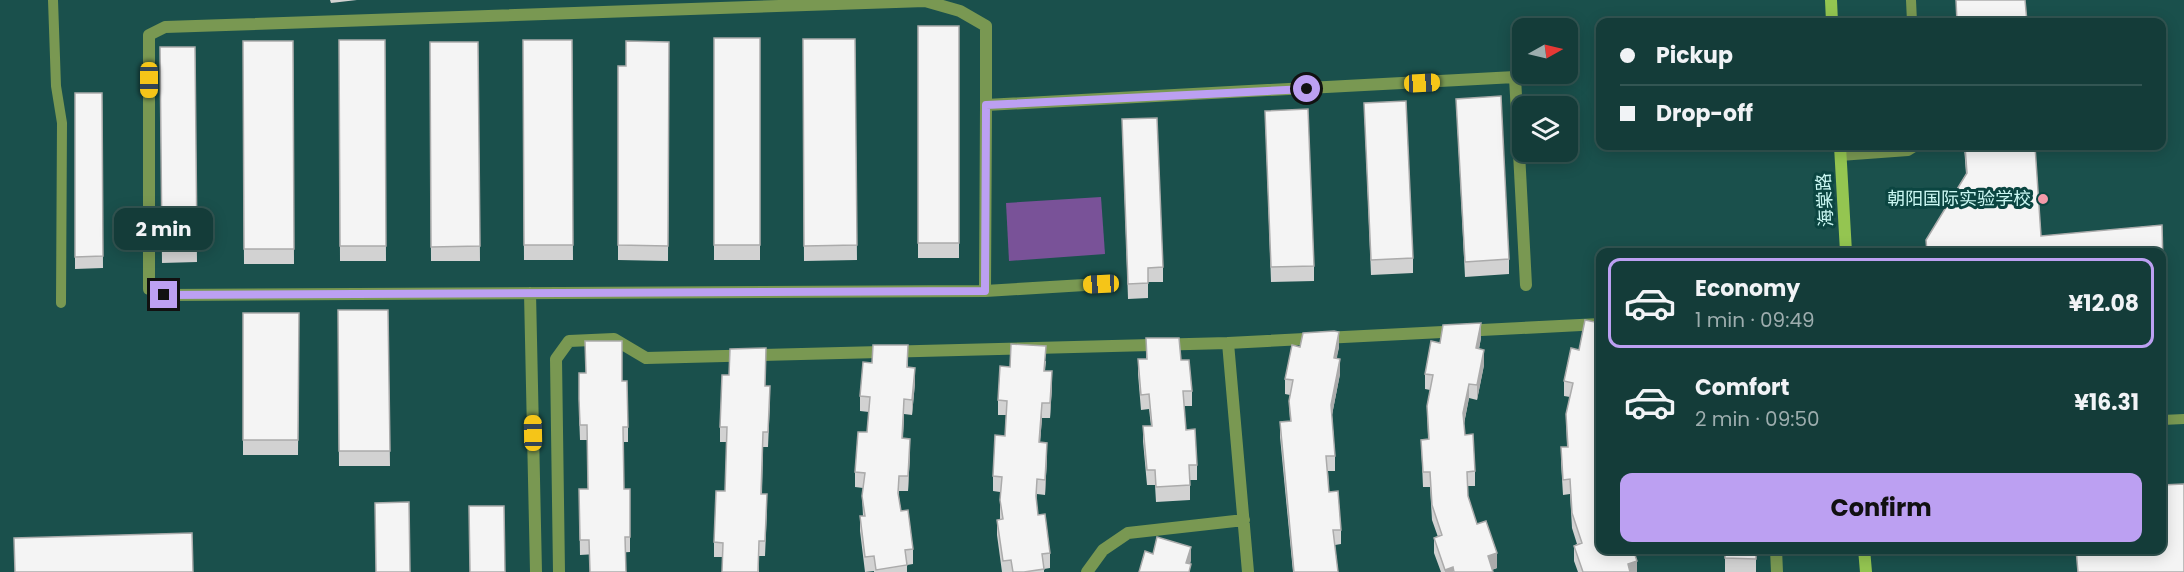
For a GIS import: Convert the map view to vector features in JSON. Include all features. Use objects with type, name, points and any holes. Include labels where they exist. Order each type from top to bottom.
[{"type":"street","points":[[985,291],[986,26],[960,11],[925,0],[809,2],[165,27],[149,35],[150,289],[164,295],[985,291],[1101,284]]},
{"type":"street","points":[[1831,0],[1832,18]]},
{"type":"street","points":[[986,105],[1515,77],[1526,285]]},
{"type":"street","name":"海棠路","points":[[1840,151],[1846,248]]},
{"type":"street","points":[[530,293],[536,572]]},
{"type":"street","points":[[559,572],[556,358],[569,341],[614,339],[646,358],[1228,343],[1596,324]]},
{"type":"street","points":[[1228,343],[1248,572]]},
{"type":"street","points":[[1087,572],[1103,550],[1128,533],[1244,520]]},
{"type":"street","points":[[1776,554],[1777,572]]},
{"type":"street","points":[[1864,554],[1866,572]]},
{"type":"lane","points":[[53,0],[56,86],[62,123],[61,303]]},
{"type":"lane","points":[[1911,0],[1912,18]]},
{"type":"lane","points":[[1840,151],[1910,150]]},
{"type":"lane","points":[[2166,420],[2184,419]]},
{"type":"shaded area","points":[[1101,197],[1105,254],[1009,261],[1006,203]]},
{"type":"building","points":[[1956,0],[2025,0],[2027,18],[1957,18]]},
{"type":"building","points":[[918,26],[959,26],[959,243],[918,243]]},
{"type":"building","points":[[714,38],[760,38],[760,245],[714,245]]},
{"type":"building","points":[[803,39],[855,39],[857,245],[804,246]]},
{"type":"building","points":[[339,40],[385,40],[386,246],[340,246]]},
{"type":"building","points":[[523,40],[572,40],[573,245],[524,245]]},
{"type":"building","points":[[243,41],[293,41],[294,249],[244,249]]},
{"type":"building","points":[[626,41],[669,42],[668,246],[618,245],[618,66],[626,66]]},
{"type":"building","points":[[430,42],[478,42],[480,246],[431,247]]},
{"type":"building","points":[[160,47],[195,47],[197,247],[162,248]]},
{"type":"building","points":[[75,93],[102,93],[103,256],[75,257]]},
{"type":"building","points":[[1501,96],[1509,259],[1465,262],[1456,99]]},
{"type":"building","points":[[1406,101],[1413,258],[1371,260],[1364,103]]},
{"type":"building","points":[[1308,109],[1314,266],[1271,267],[1265,111]]},
{"type":"building","points":[[1157,118],[1163,267],[1148,268],[1148,283],[1128,284],[1122,119]]},
{"type":"building","points":[[1965,150],[2035,150],[2041,236],[2162,225],[2163,248],[1927,248],[1926,240],[1967,173]]},
{"type":"building","points":[[338,310],[388,310],[390,451],[339,451]]},
{"type":"building","points":[[243,313],[299,313],[298,440],[243,440]]},
{"type":"building","points":[[1585,320],[1596,322],[1596,554],[1635,554],[1637,561],[1628,564],[1630,572],[1583,572],[1574,546],[1582,543],[1572,513],[1570,479],[1563,480],[1561,447],[1568,447],[1566,414],[1573,383],[1564,381],[1571,348],[1579,350]]},
{"type":"building","points":[[1481,323],[1476,348],[1484,350],[1477,385],[1469,384],[1463,413],[1465,435],[1473,434],[1475,471],[1467,472],[1468,496],[1477,524],[1486,521],[1497,553],[1488,556],[1493,572],[1454,572],[1453,567],[1445,570],[1434,538],[1442,535],[1432,505],[1430,472],[1423,472],[1421,440],[1429,439],[1427,406],[1433,375],[1425,374],[1431,341],[1440,343],[1443,325]]},
{"type":"building","points":[[1339,332],[1334,358],[1340,359],[1331,405],[1335,456],[1326,456],[1329,492],[1338,491],[1341,530],[1333,530],[1338,572],[1294,572],[1280,422],[1291,421],[1289,401],[1293,380],[1285,379],[1292,345],[1300,347],[1303,333]]},
{"type":"building","points":[[1146,338],[1179,338],[1181,360],[1189,360],[1192,391],[1183,391],[1186,430],[1195,429],[1197,465],[1189,465],[1190,485],[1156,487],[1155,470],[1147,470],[1143,426],[1152,426],[1149,394],[1141,395],[1138,359],[1147,359]]},
{"type":"building","points":[[585,341],[622,341],[622,381],[627,381],[628,427],[623,427],[624,489],[630,489],[630,537],[625,537],[626,572],[590,572],[589,540],[580,540],[579,489],[588,489],[587,425],[580,425],[579,399],[579,373],[586,373]]},
{"type":"building","points":[[1011,344],[1046,346],[1044,371],[1052,371],[1050,403],[1042,403],[1039,442],[1047,443],[1045,480],[1037,479],[1036,496],[1038,515],[1045,514],[1050,553],[1042,554],[1044,569],[1024,572],[1013,572],[1011,560],[1003,561],[997,520],[1003,519],[1000,500],[1002,477],[993,476],[995,435],[1005,436],[1007,401],[998,400],[1000,366],[1010,367]]},
{"type":"building","points":[[873,345],[908,345],[907,367],[915,368],[912,400],[904,399],[902,438],[910,439],[908,476],[899,476],[898,493],[901,511],[908,510],[913,549],[905,550],[907,565],[876,570],[874,556],[865,557],[860,516],[865,516],[862,496],[865,473],[855,472],[858,432],[867,432],[870,397],[860,396],[863,362],[872,363]]},
{"type":"building","points":[[766,348],[765,386],[770,386],[768,432],[763,432],[761,494],[767,494],[765,541],[759,541],[758,572],[722,572],[723,543],[714,542],[716,491],[725,491],[727,427],[720,427],[722,375],[729,375],[730,349]]},
{"type":"building","points":[[2184,484],[2184,572],[2078,572],[2076,554],[2166,554],[2166,485]]},
{"type":"building","points":[[409,502],[410,572],[376,572],[375,503]]},
{"type":"building","points":[[469,506],[504,506],[505,572],[470,572]]},
{"type":"building","points":[[192,533],[193,572],[15,572],[14,538]]},
{"type":"building","points":[[1157,537],[1191,547],[1186,563],[1191,564],[1189,572],[1139,572],[1145,551],[1153,554]]},
{"type":"building","points":[[1725,554],[1756,554],[1756,559],[1725,558]]},
{"type":"place","name":"朝阳国际实验学校","points":[[2043,199]]},
{"type":"route","points":[[164,295],[985,291],[986,105],[1307,89]]}]
